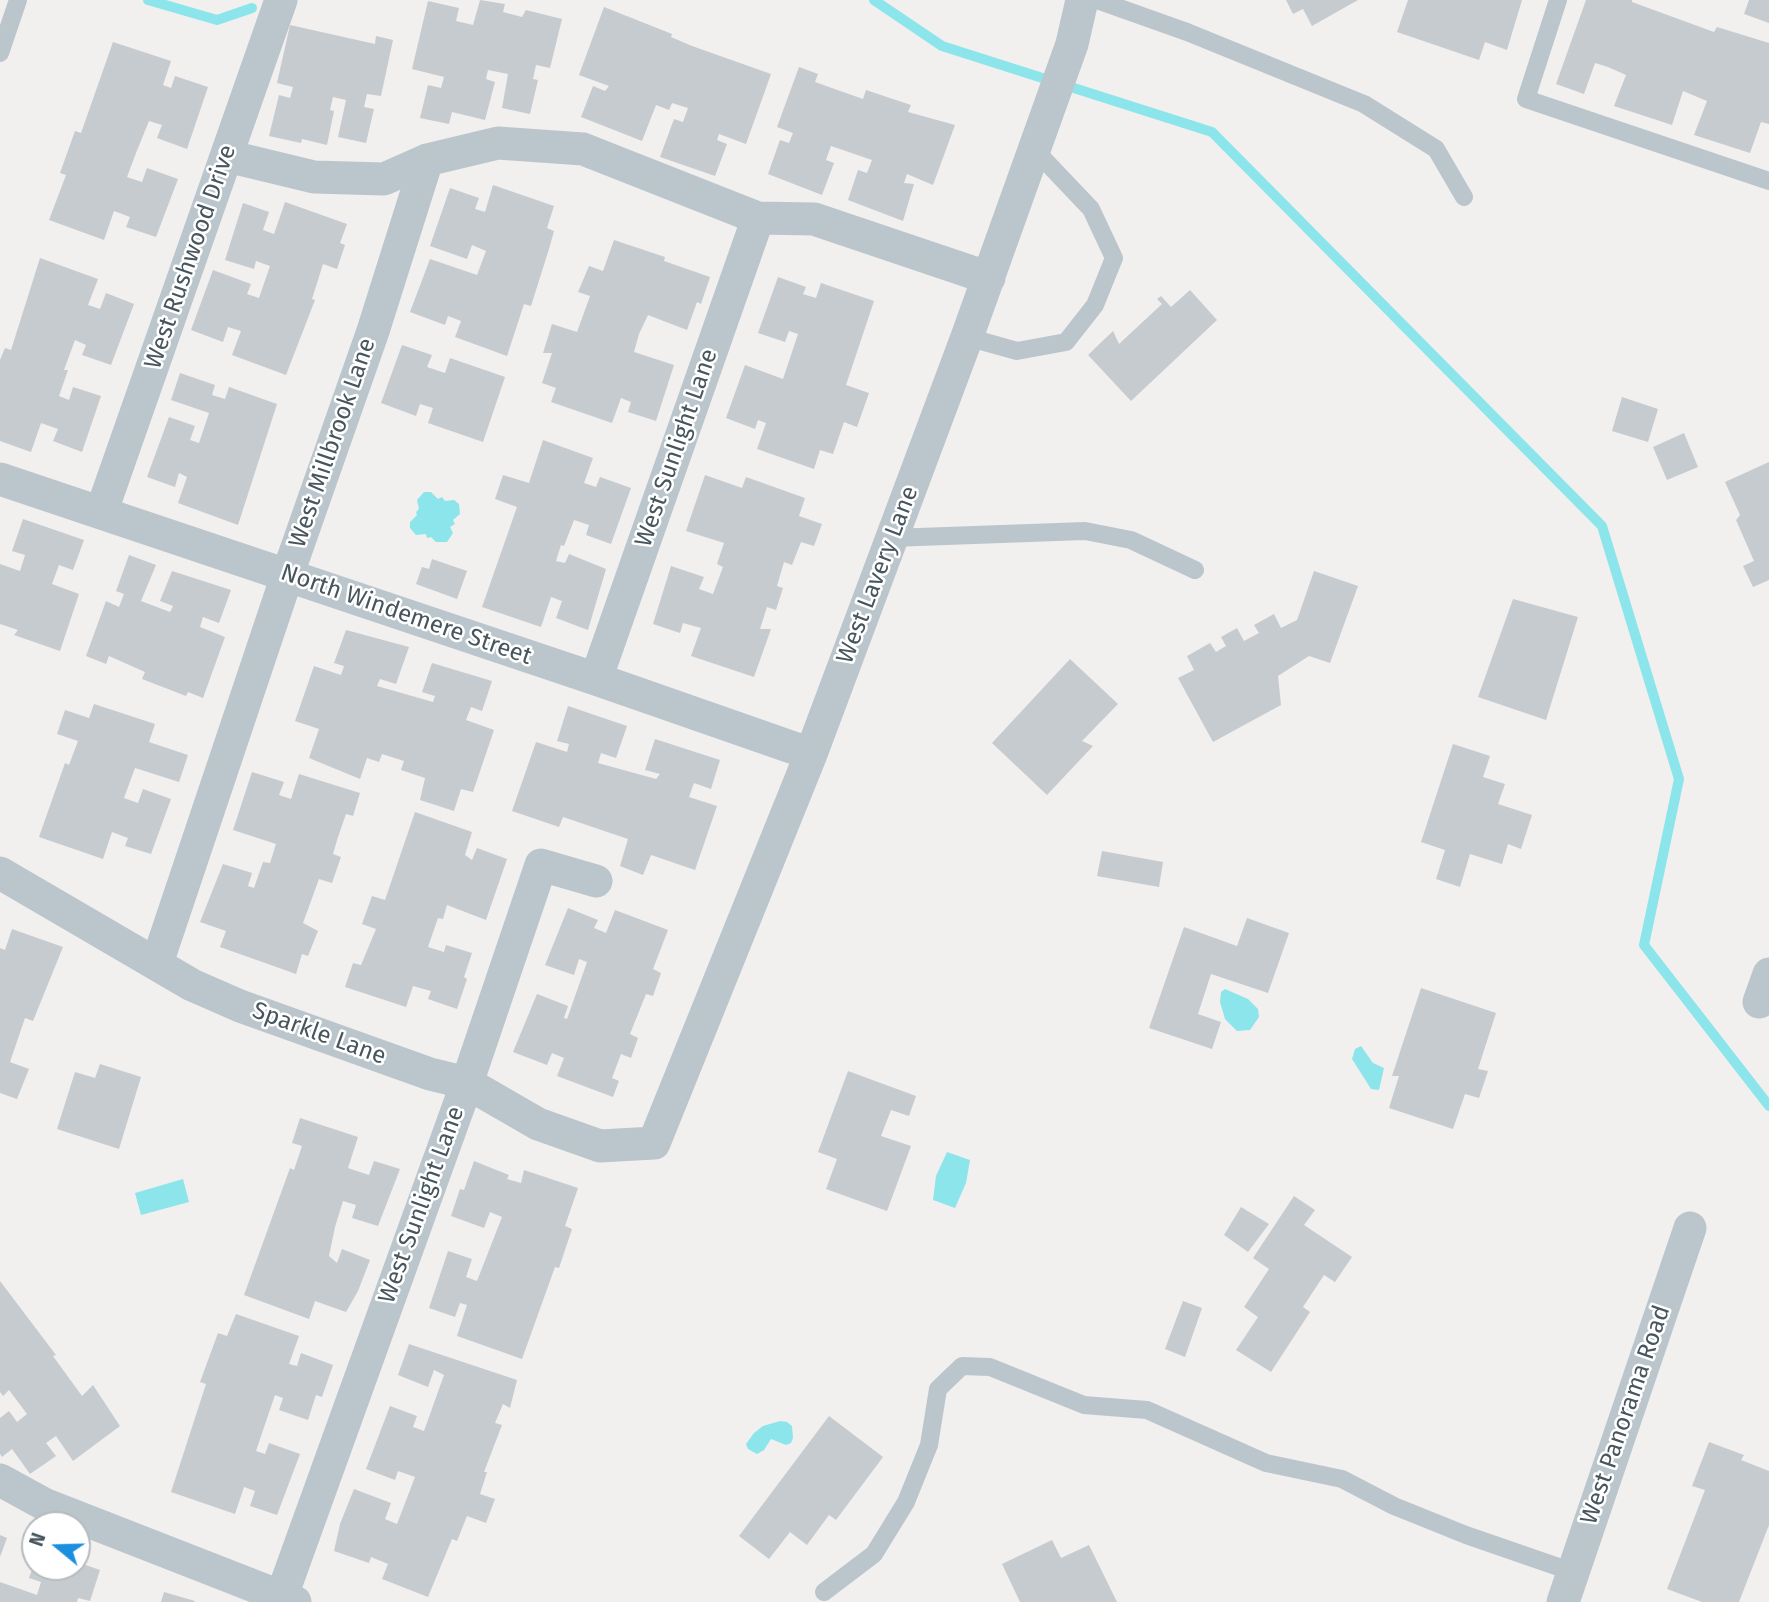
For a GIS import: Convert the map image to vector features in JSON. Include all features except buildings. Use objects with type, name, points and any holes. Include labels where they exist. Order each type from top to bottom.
[{"type":"street","name":"West Rushwood Drive","points":[[101,513],[281,0]]},
{"type":"street","name":"West Lavery Lane","points":[[654,1143],[810,754],[967,338],[1066,62],[1082,0]]},
{"type":"street","points":[[226,156],[314,177],[384,179],[427,160],[498,143],[583,149],[758,218],[814,219],[989,278]]},
{"type":"street","name":"West Millbrook Lane","points":[[157,963],[287,576],[373,331],[427,160]]},
{"type":"street","name":"West Sunlight Lane","points":[[596,679],[758,218]]},
{"type":"street","name":"North Windemere Street","points":[[0,479],[596,679],[810,754]]},
{"type":"street","name":"West Sunlight Lane","points":[[288,1600],[541,865],[596,881]]},
{"type":"street","name":"Sparkle Lane","points":[[0,873],[192,985],[240,1006],[430,1074],[467,1083],[538,1124],[600,1146],[654,1143]]},
{"type":"street","name":"West Panorama Road","points":[[1568,1587],[1690,1228]]},
{"type":"street","points":[[0,1480],[44,1504],[288,1600]]},
{"type":"lane","points":[[0,53],[19,0]]},
{"type":"lane","points":[[1097,0],[1187,32],[1364,104],[1436,149],[1465,197]]},
{"type":"lane","points":[[1558,0],[1526,99],[1769,181]]},
{"type":"lane","points":[[967,338],[1017,351],[1066,342],[1095,305],[1114,258],[1091,209],[1034,149]]},
{"type":"lane","points":[[891,538],[1085,531],[1131,540],[1195,570]]},
{"type":"lane","points":[[824,1592],[874,1554],[906,1502],[929,1445],[938,1389],[962,1366],[990,1367],[1084,1405],[1147,1410],[1266,1463],[1342,1479],[1394,1506],[1466,1535],[1568,1587]]},
{"type":"water","points":[[424,492],[431,492],[438,499],[442,497],[445,501],[454,500],[459,504],[460,514],[453,520],[455,524],[450,527],[453,533],[447,542],[436,542],[431,537],[427,538],[426,534],[416,535],[410,528],[410,522],[419,509],[417,500]]},
{"type":"water","points":[[1225,989],[1248,999],[1258,1009],[1259,1017],[1250,1030],[1237,1031],[1225,1019],[1220,1002],[1221,992]]},
{"type":"water","points":[[1361,1046],[1373,1063],[1384,1068],[1379,1090],[1371,1089],[1352,1059],[1355,1049]]},
{"type":"water","points":[[947,1152],[970,1160],[966,1183],[955,1208],[933,1200],[936,1176]]},
{"type":"water","points":[[183,1179],[189,1202],[141,1215],[135,1193]]},
{"type":"water","points":[[780,1421],[792,1426],[791,1443],[786,1445],[771,1439],[764,1450],[757,1454],[748,1449],[746,1444],[754,1433],[763,1426]]},
{"type":"waterway","points":[[148,0],[217,20],[252,8]]},
{"type":"waterway","points":[[874,0],[942,46],[1212,132],[1602,526],[1679,779],[1644,945],[1769,1106]]}]
